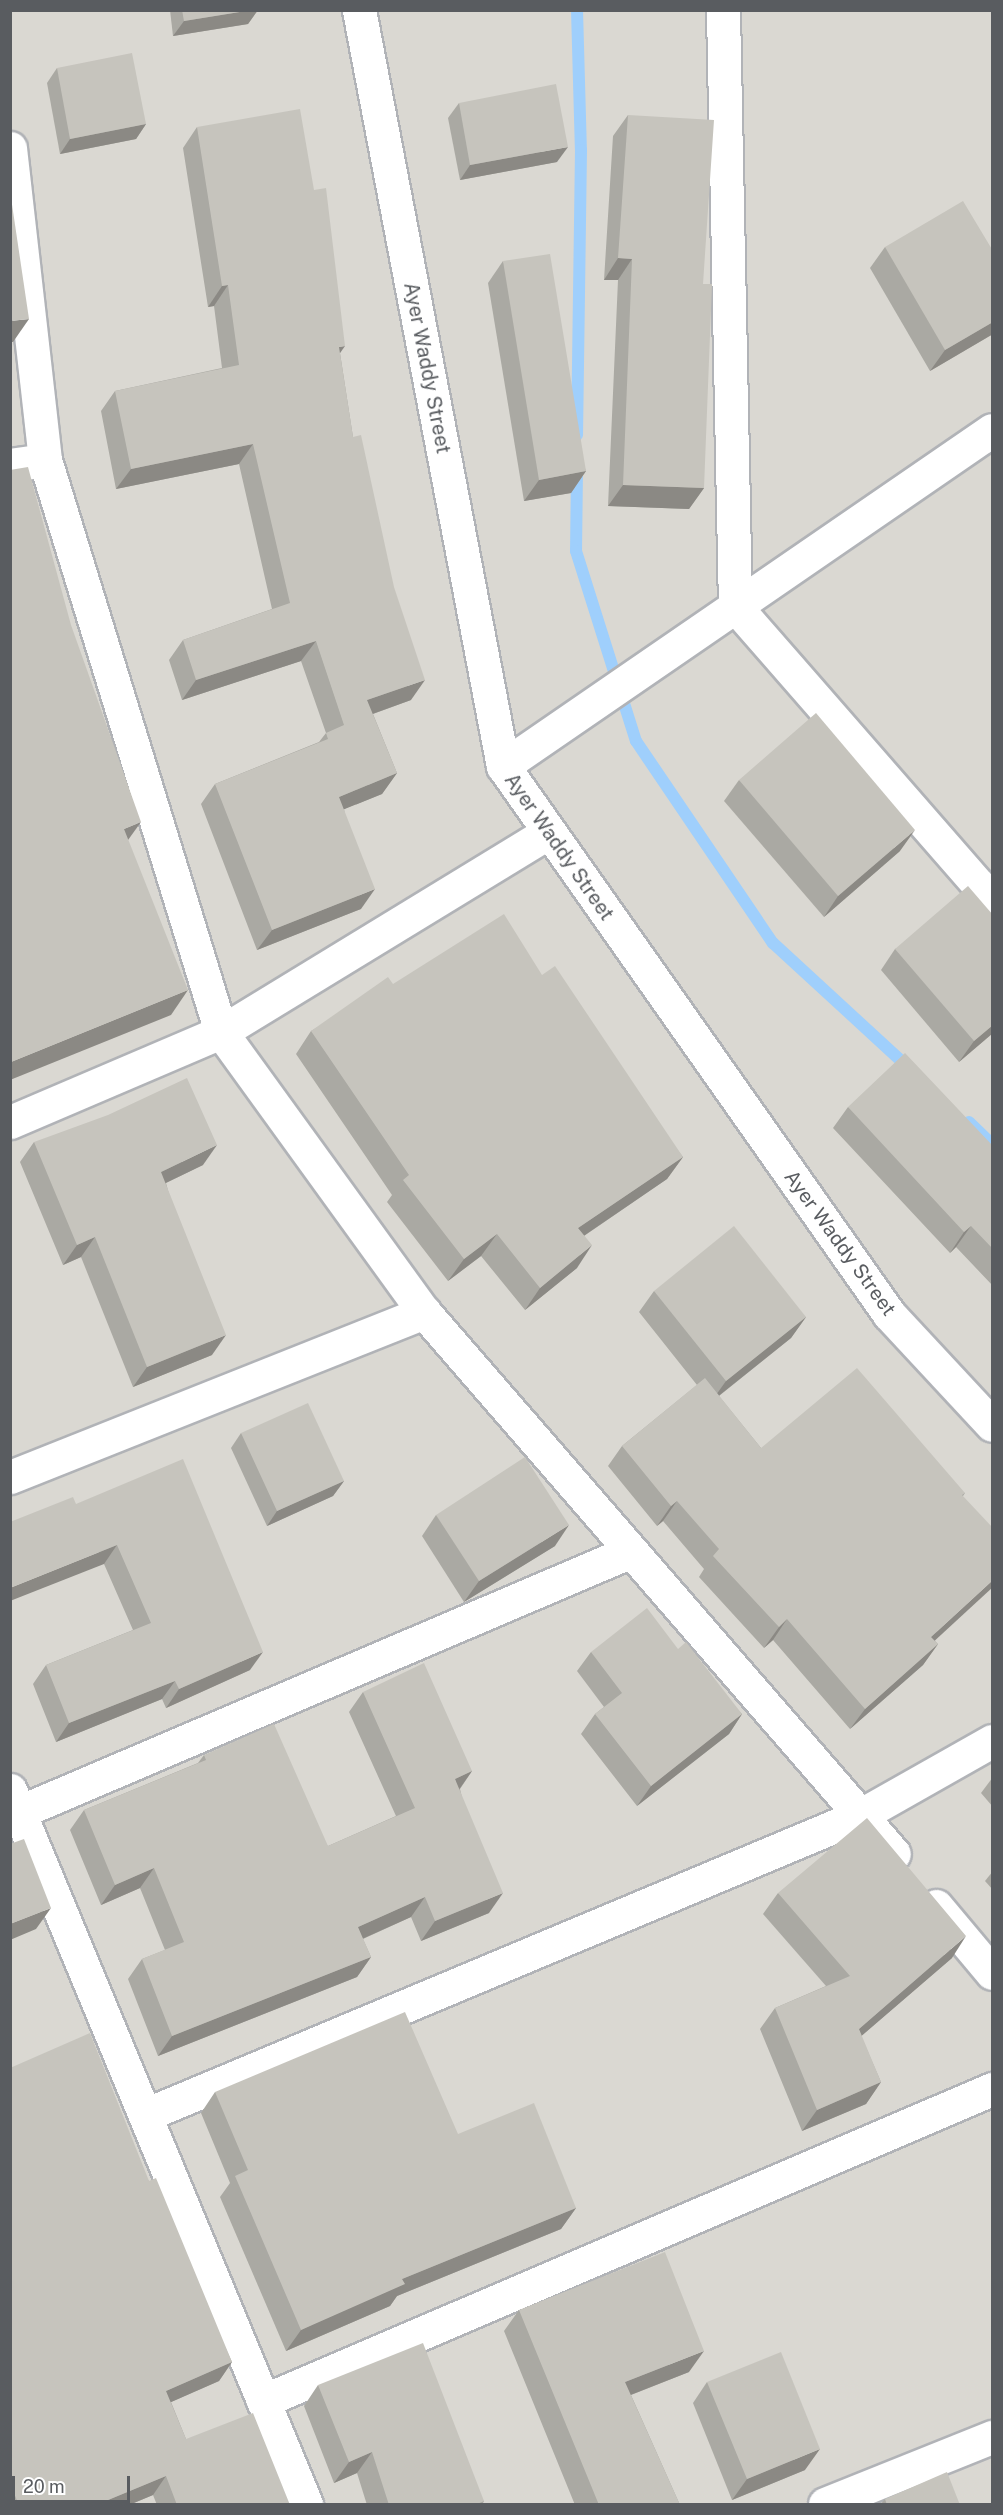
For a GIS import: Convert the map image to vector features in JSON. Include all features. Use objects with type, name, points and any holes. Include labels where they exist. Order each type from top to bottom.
[{"type":"street","name":"Ayer Waddy Street","points":[[359,10],[503,766],[889,1314],[993,1425]]},
{"type":"street","points":[[723,10],[735,606],[993,901]]},
{"type":"street","points":[[10,148],[45,460],[221,1032],[424,1312],[629,1552],[861,1815],[993,1973]]},
{"type":"street","points":[[503,766],[993,430]]},
{"type":"street","points":[[10,465],[45,460]]},
{"type":"street","points":[[10,1122],[221,1032],[549,832]]},
{"type":"street","points":[[10,1477],[424,1312]]},
{"type":"street","points":[[306,2505],[14,1806],[629,1552]]},
{"type":"street","points":[[145,2115],[861,1815],[993,1741]]},
{"type":"street","points":[[263,2401],[993,2089]]},
{"type":"street","points":[[825,2505],[993,2436]]},
{"type":"shaded area","points":[[11,11],[992,11],[992,2504],[11,2504]]},
{"type":"building","points":[[182,10],[252,10],[184,21]]},
{"type":"building","points":[[132,53],[146,124],[70,139],[57,68]]},
{"type":"building","points":[[556,84],[568,147],[470,165],[459,103]]},
{"type":"building","points":[[300,109],[314,190],[326,188],[345,346],[339,347],[353,437],[361,435],[394,587],[425,680],[367,700],[397,773],[339,797],[375,889],[272,930],[215,784],[328,739],[326,733],[344,725],[316,641],[196,680],[183,640],[290,603],[253,444],[131,469],[115,391],[239,365],[228,285],[222,286],[197,127]]},
{"type":"building","points":[[628,115],[714,120],[703,284],[712,284],[704,488],[623,485],[632,259],[618,258]]},
{"type":"building","points":[[10,191],[29,319],[10,321]]},
{"type":"building","points":[[963,201],[993,251],[993,322],[945,350],[885,247]]},
{"type":"building","points":[[550,254],[586,471],[539,480],[503,261]]},
{"type":"building","points":[[28,467],[71,625],[141,822],[124,829],[188,990],[11,1062],[10,470]]},
{"type":"building","points":[[816,713],[915,830],[838,896],[739,780]]},
{"type":"building","points":[[968,886],[993,915],[993,1025],[974,1041],[895,949]]},
{"type":"building","points":[[504,914],[542,975],[555,966],[683,1157],[578,1228],[592,1245],[540,1288],[497,1234],[464,1259],[403,1180],[409,1175],[311,1031],[388,977],[393,984]]},
{"type":"building","points":[[905,1053],[993,1146],[993,1249],[971,1226],[964,1232],[848,1107]]},
{"type":"building","points":[[187,1078],[217,1145],[161,1172],[226,1335],[147,1367],[95,1237],[77,1245],[34,1142],[108,1115]]},
{"type":"building","points":[[734,1226],[806,1317],[726,1381],[654,1291]]},
{"type":"building","points":[[857,1368],[965,1493],[962,1495],[993,1528],[993,1580],[931,1637],[938,1644],[865,1709],[787,1619],[779,1627],[713,1556],[719,1549],[677,1501],[671,1506],[622,1446],[705,1378],[761,1448]]},
{"type":"building","points":[[308,1403],[344,1481],[277,1511],[241,1433]]},
{"type":"building","points":[[525,1457],[569,1525],[479,1581],[436,1515]]},
{"type":"building","points":[[183,1459],[263,1652],[179,1689],[175,1681],[69,1723],[46,1665],[151,1623],[117,1545],[10,1588],[10,1522],[73,1497],[76,1504]]},
{"type":"building","points":[[647,1608],[678,1649],[686,1642],[742,1714],[651,1786],[595,1714],[622,1693],[591,1652]]},
{"type":"building","points":[[424,1663],[472,1771],[455,1779],[503,1893],[435,1921],[425,1897],[358,1927],[371,1957],[172,2036],[142,1959],[184,1942],[154,1868],[115,1885],[84,1810],[206,1760],[204,1755],[274,1724],[328,1846],[415,1808],[363,1692]]},
{"type":"building","points":[[867,1818],[966,1936],[859,2029],[881,2082],[817,2110],[775,2008],[850,1976],[778,1893]]},
{"type":"building","points":[[24,1839],[51,1908],[10,1924],[10,1844]]},
{"type":"building","points":[[405,2012],[458,2134],[534,2103],[576,2208],[402,2279],[405,2284],[301,2330],[235,2176],[248,2170],[215,2092]]},
{"type":"building","points":[[90,2033],[149,2181],[156,2178],[232,2362],[166,2391],[186,2439],[253,2413],[290,2505],[177,2505],[166,2476],[96,2505],[19,2505],[10,2484],[10,2068]]},
{"type":"building","points":[[665,2252],[704,2351],[625,2382],[680,2505],[599,2505],[519,2310]]},
{"type":"building","points":[[423,2343],[484,2501],[475,2505],[389,2505],[372,2452],[349,2462],[318,2385]]},
{"type":"building","points":[[781,2352],[820,2449],[747,2479],[707,2382]]},
{"type":"building","points":[[947,2472],[960,2505],[887,2505],[885,2499]]},
{"type":"waterway","points":[[577,10],[581,150],[577,435]]},
{"type":"waterway","points":[[577,471],[576,551],[636,741],[773,943],[909,1068]]},
{"type":"waterway","points":[[969,1122],[992,1144]]}]
